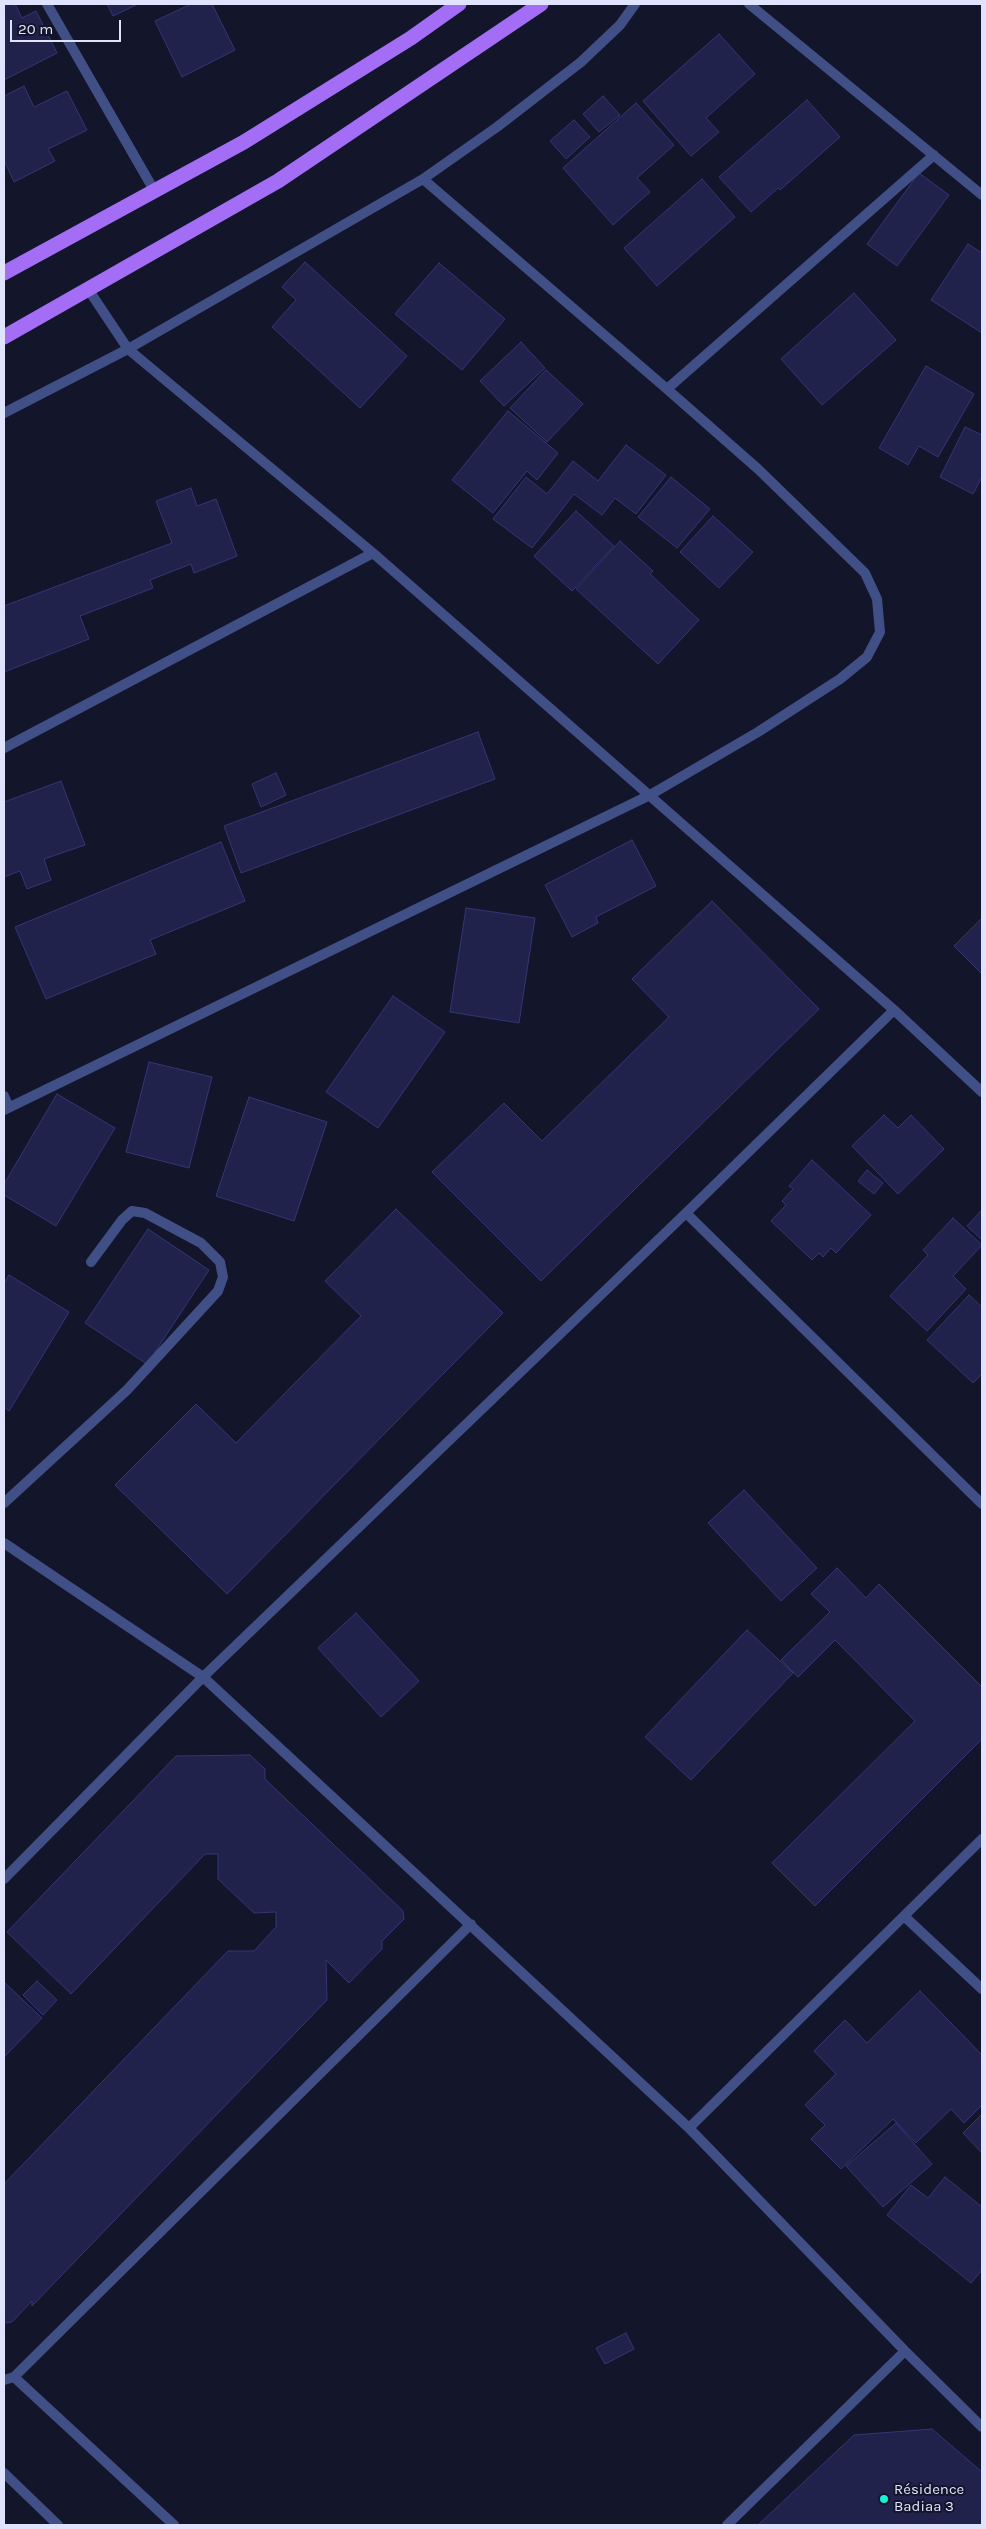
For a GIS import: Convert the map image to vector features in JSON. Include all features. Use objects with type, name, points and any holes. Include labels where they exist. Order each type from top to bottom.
[{"type":"main road","points":[[4,273],[155,192],[286,116],[411,38],[459,4]]},
{"type":"main road","points":[[4,337],[278,181],[541,4]]},
{"type":"street","points":[[46,4],[155,192]]},
{"type":"street","points":[[4,413],[128,349],[423,178],[497,127],[581,62],[620,25],[635,4]]},
{"type":"street","points":[[749,4],[982,195]]},
{"type":"street","points":[[667,389],[934,155]]},
{"type":"street","points":[[4,1096],[7,1108],[650,796],[758,732],[840,679],[867,657],[880,632],[877,599],[865,573],[758,469],[423,178]]},
{"type":"street","points":[[88,289],[128,349],[373,553],[894,1010],[982,1092]]},
{"type":"street","points":[[4,748],[373,553]]},
{"type":"street","points":[[4,1879],[203,1677],[686,1213],[894,1010]]},
{"type":"street","points":[[4,1503],[127,1390],[218,1291],[223,1277],[220,1262],[201,1243],[144,1213],[132,1211],[122,1220],[91,1262]]},
{"type":"street","points":[[686,1213],[982,1504]]},
{"type":"street","points":[[4,1543],[203,1677],[689,2128],[905,2351],[982,2427]]},
{"type":"street","points":[[689,2128],[982,1840]]},
{"type":"street","points":[[904,1916],[982,1989]]},
{"type":"street","points":[[174,2525],[9,2379],[471,1924]]},
{"type":"street","points":[[727,2525],[905,2351]]},
{"type":"street","points":[[4,2473],[58,2525]]},
{"type":"building","points":[[4,4],[15,4],[22,18],[36,11],[57,53],[4,80]]},
{"type":"building","points":[[107,4],[138,4],[113,16]]},
{"type":"building","points":[[191,4],[212,4],[235,50],[182,77],[155,21]]},
{"type":"building","points":[[719,34],[755,74],[706,118],[719,132],[691,156],[643,101]]},
{"type":"building","points":[[24,86],[34,107],[67,91],[87,130],[48,149],[55,161],[14,182],[4,160],[4,96]]},
{"type":"building","points":[[603,96],[620,115],[599,132],[583,114]]},
{"type":"building","points":[[807,100],[840,137],[780,190],[778,188],[751,212],[719,177]]},
{"type":"building","points":[[636,103],[674,145],[637,178],[650,192],[613,225],[563,168]]},
{"type":"building","points":[[574,120],[590,137],[566,159],[550,141]]},
{"type":"building","points":[[919,173],[949,195],[897,266],[867,244]]},
{"type":"building","points":[[702,179],[735,217],[657,286],[624,248]]},
{"type":"building","points":[[968,244],[982,253],[982,333],[931,300]]},
{"type":"building","points":[[305,262],[407,356],[360,408],[272,327],[296,300],[282,287]]},
{"type":"building","points":[[439,263],[505,319],[462,370],[395,314]]},
{"type":"building","points":[[854,293],[896,340],[822,405],[781,359]]},
{"type":"building","points":[[521,342],[545,368],[504,406],[480,381]]},
{"type":"building","points":[[926,366],[974,394],[938,457],[919,446],[908,465],[879,448]]},
{"type":"building","points":[[546,370],[583,404],[547,442],[510,408]]},
{"type":"building","points":[[508,411],[558,453],[537,480],[527,471],[493,513],[452,480]]},
{"type":"building","points":[[965,427],[982,435],[982,477],[973,494],[940,477]]},
{"type":"building","points":[[626,445],[666,475],[636,514],[615,498],[602,515],[574,494],[532,548],[493,519],[526,477],[547,494],[573,461],[598,481]]},
{"type":"building","points":[[671,477],[710,509],[677,548],[638,517]]},
{"type":"building","points":[[191,488],[197,506],[216,499],[237,556],[194,573],[191,564],[150,580],[153,588],[80,616],[89,639],[4,672],[4,606],[172,543],[156,501]]},
{"type":"building","points":[[576,511],[614,546],[572,591],[534,556]]},
{"type":"building","points":[[713,516],[753,552],[719,588],[680,552]]},
{"type":"building","points":[[620,541],[653,571],[650,574],[699,620],[658,664],[576,589]]},
{"type":"building","points":[[478,732],[495,779],[241,873],[224,826]]},
{"type":"building","points":[[276,773],[286,795],[261,807],[252,784]]},
{"type":"building","points":[[61,781],[85,845],[44,859],[51,880],[27,889],[20,871],[4,877],[4,802]]},
{"type":"building","points":[[632,840],[656,886],[596,917],[598,923],[572,937],[545,885]]},
{"type":"building","points":[[221,842],[245,901],[150,940],[156,954],[46,999],[15,927]]},
{"type":"building","points":[[712,901],[819,1009],[541,1281],[432,1172],[504,1103],[542,1141],[669,1017],[632,979]]},
{"type":"building","points":[[466,908],[535,918],[519,1023],[450,1012]]},
{"type":"building","points":[[982,918],[982,974],[954,946]]},
{"type":"building","points":[[393,996],[445,1032],[378,1128],[326,1092]]},
{"type":"building","points":[[149,1062],[212,1077],[189,1168],[126,1152]]},
{"type":"building","points":[[57,1094],[115,1128],[56,1226],[4,1195],[4,1184]]},
{"type":"building","points":[[249,1097],[327,1122],[294,1221],[216,1196]]},
{"type":"building","points":[[884,1115],[898,1128],[911,1115],[944,1149],[898,1194],[852,1146]]},
{"type":"building","points":[[812,1160],[871,1215],[836,1253],[831,1248],[823,1257],[819,1253],[812,1260],[771,1221],[786,1205],[782,1201],[793,1189],[789,1186]]},
{"type":"building","points":[[867,1170],[883,1183],[874,1194],[858,1181]]},
{"type":"building","points":[[396,1209],[503,1313],[227,1594],[115,1485],[196,1404],[236,1443],[361,1316],[325,1281]]},
{"type":"building","points":[[982,1210],[982,1240],[967,1226]]},
{"type":"building","points":[[953,1218],[982,1245],[953,1276],[966,1289],[927,1331],[890,1296],[928,1255],[923,1250]]},
{"type":"building","points":[[148,1229],[209,1270],[147,1364],[85,1323]]},
{"type":"building","points":[[9,1275],[69,1312],[9,1411],[4,1407],[4,1283]]},
{"type":"building","points":[[969,1295],[982,1307],[982,1374],[973,1383],[927,1340]]},
{"type":"building","points":[[744,1490],[817,1568],[781,1601],[708,1523]]},
{"type":"building","points":[[837,1568],[866,1598],[879,1584],[982,1687],[982,1739],[815,1906],[772,1863],[915,1721],[835,1640],[798,1677],[781,1660],[830,1612],[811,1594]]},
{"type":"building","points":[[356,1613],[419,1681],[381,1717],[318,1648]]},
{"type":"building","points":[[747,1630],[793,1673],[691,1780],[645,1737]]},
{"type":"building","points":[[250,1755],[265,1769],[265,1779],[403,1911],[404,1919],[382,1941],[382,1949],[349,1983],[326,1960],[327,2000],[32,2306],[32,2301],[12,2322],[4,2323],[4,2184],[228,1951],[254,1951],[276,1927],[276,1912],[254,1913],[218,1879],[218,1854],[205,1854],[71,1994],[7,1932],[176,1756]]},
{"type":"building","points":[[37,1981],[57,2000],[43,2015],[23,1995]]},
{"type":"building","points":[[4,1982],[42,2018],[4,2057]]},
{"type":"building","points":[[920,1991],[982,2055],[982,2105],[964,2123],[951,2109],[916,2143],[893,2119],[841,2169],[811,2139],[825,2125],[805,2105],[836,2074],[814,2051],[845,2020],[867,2043]]},
{"type":"building","points":[[982,2114],[982,2153],[963,2133]]},
{"type":"building","points":[[896,2123],[932,2164],[883,2207],[846,2166]]},
{"type":"building","points":[[945,2177],[982,2207],[982,2270],[971,2283],[887,2215],[911,2185],[928,2198]]},
{"type":"building","points":[[626,2333],[634,2349],[605,2364],[596,2348]]},
{"type":"building","name":"Résidence Badiaa 3","points":[[932,2429],[982,2472],[982,2525],[758,2525],[854,2435]]},
{"type":"place","name":"Résidence Badiaa 3","points":[[884,2499]]}]
